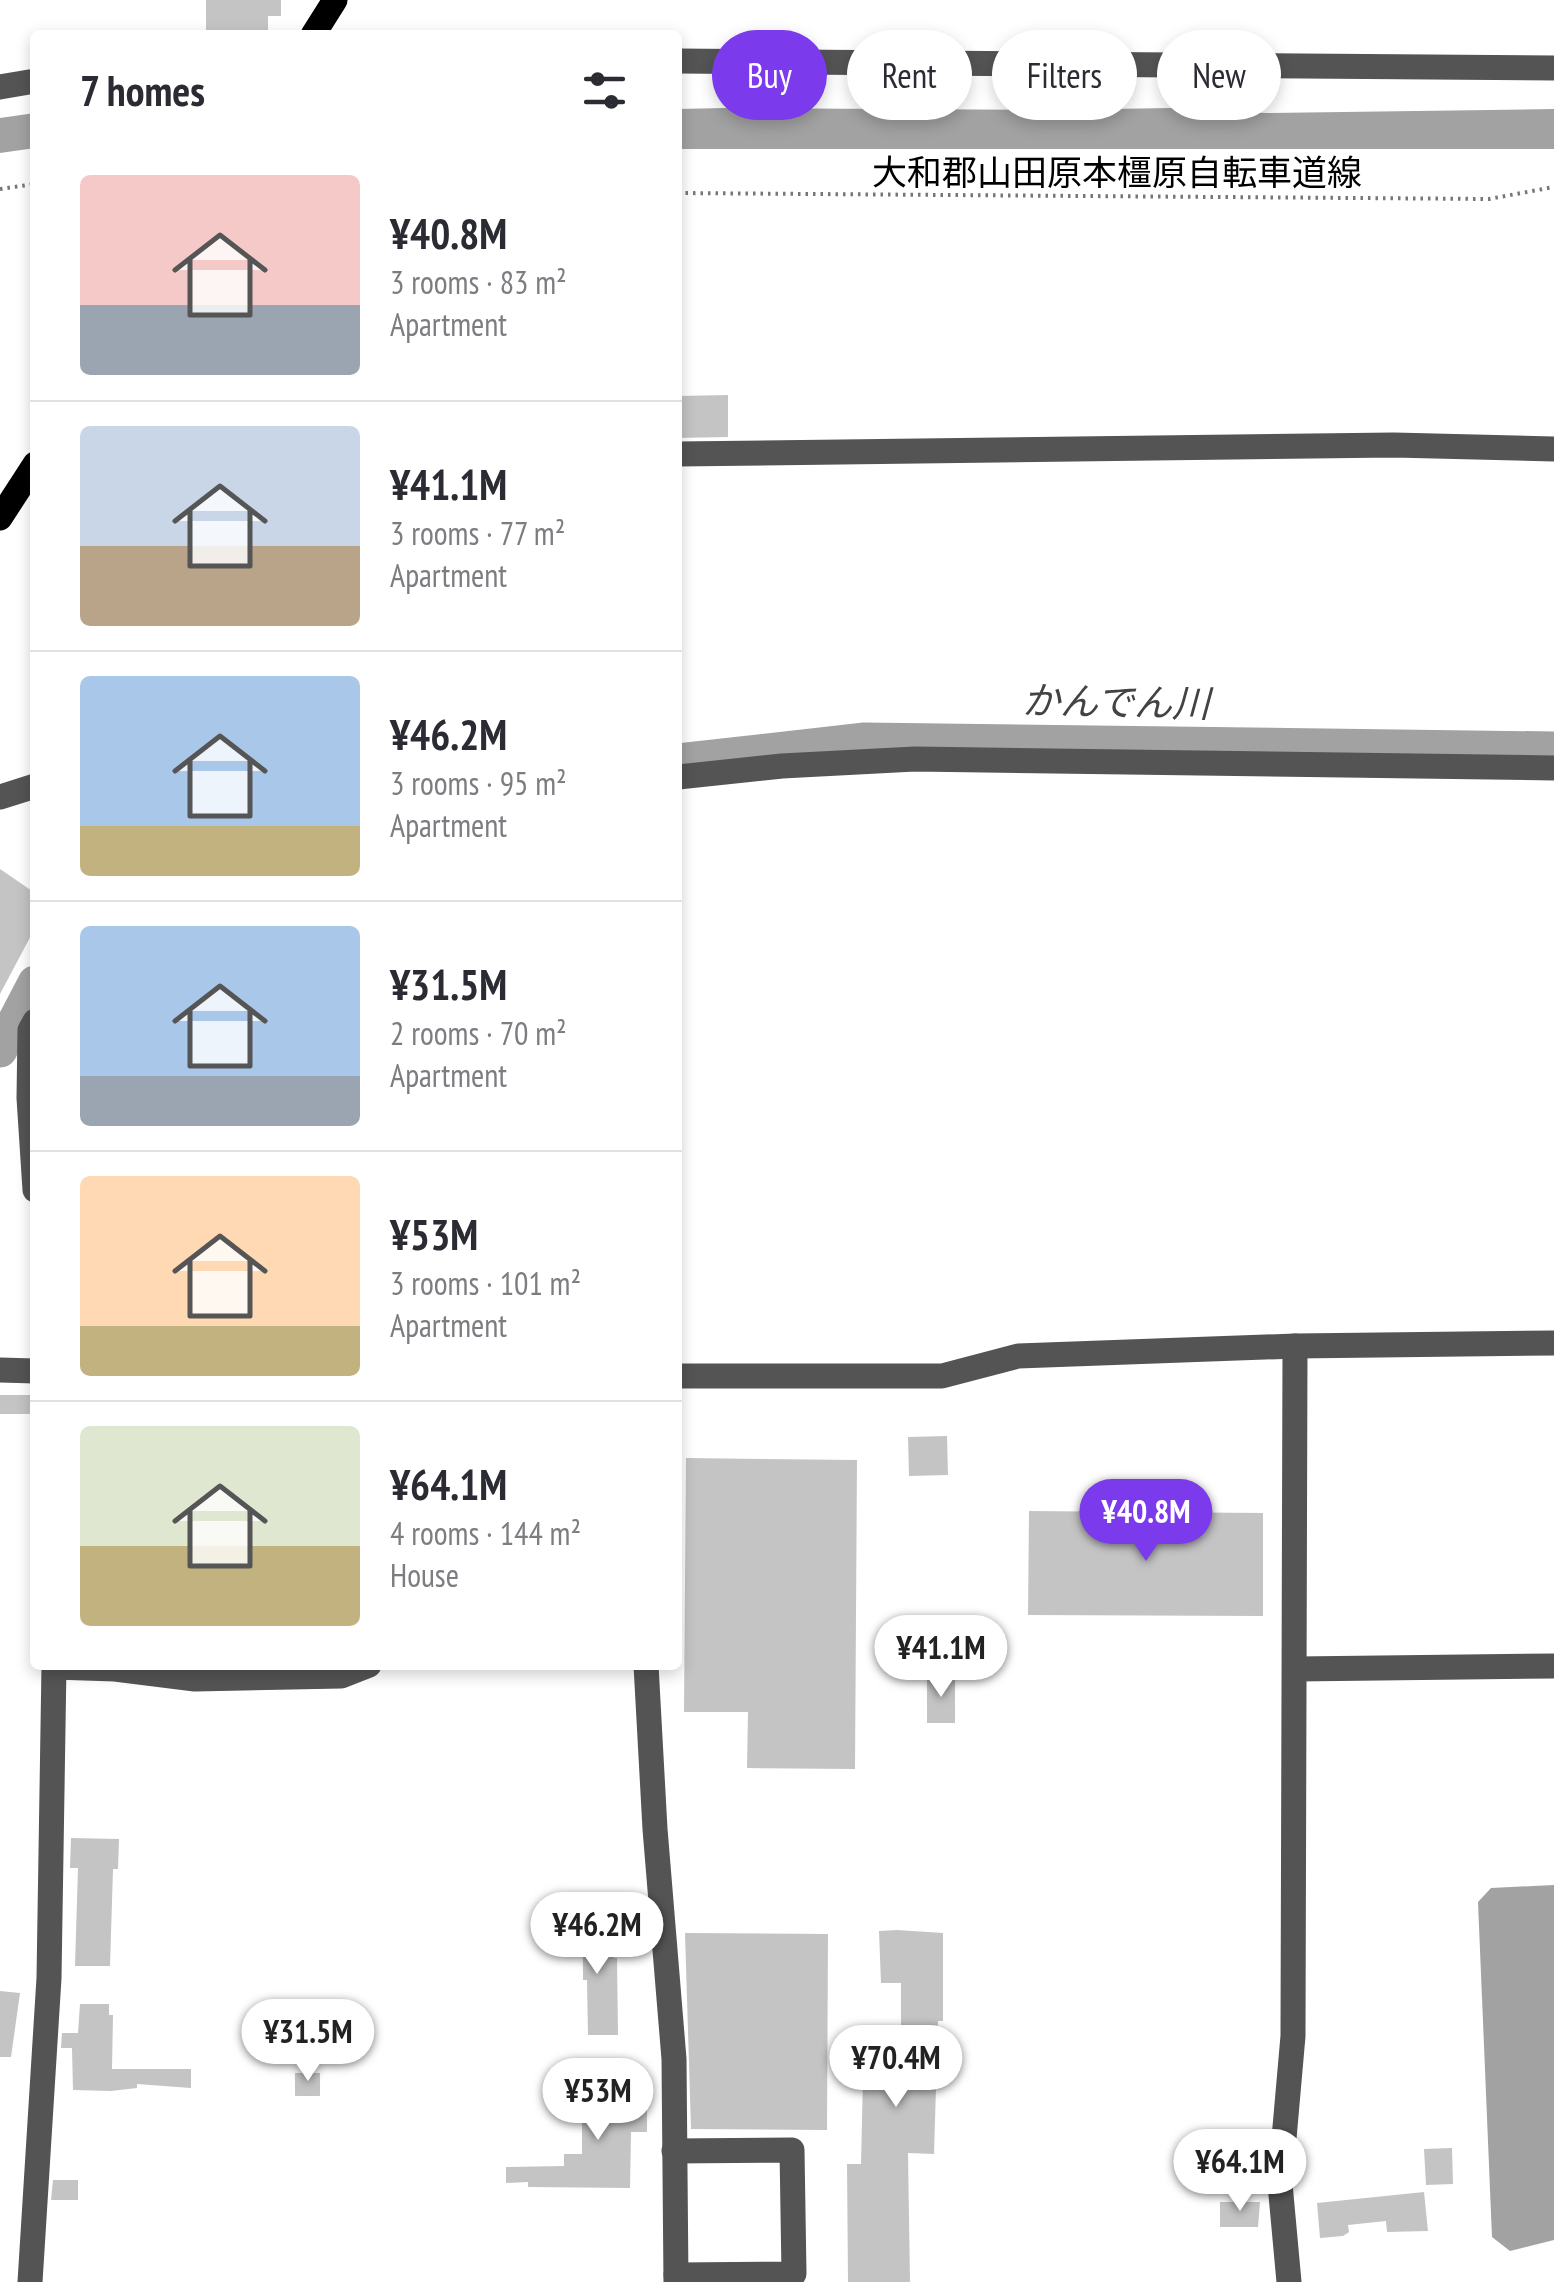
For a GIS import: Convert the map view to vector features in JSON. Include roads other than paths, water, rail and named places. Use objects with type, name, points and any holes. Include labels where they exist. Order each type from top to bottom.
[{"type":"main road","points":[[315,30],[335,0]]},
{"type":"main road","points":[[0,518],[30,472]]},
{"type":"street","points":[[682,62],[1554,68]]},
{"type":"street","points":[[0,86],[30,83]]},
{"type":"street","points":[[682,454],[1394,445],[1554,449]]},
{"type":"street","points":[[682,776],[915,758],[1554,768]]},
{"type":"street","points":[[0,797],[30,788]]},
{"type":"street","points":[[30,1030],[30,1113]]},
{"type":"street","points":[[682,1376],[942,1376],[1018,1356],[1295,1346],[1554,1343]]},
{"type":"street","points":[[1289,2282],[1280,2184],[1293,2036],[1295,1346]]},
{"type":"street","points":[[0,1370],[30,1372]]},
{"type":"street","points":[[1296,1670],[1554,1666]]},
{"type":"street","points":[[30,2282],[49,1978],[54,1670]]},
{"type":"street","points":[[123,1670],[195,1679],[340,1676],[356,1670]]},
{"type":"street","points":[[646,1670],[674,2059],[674,2151],[676,2278],[794,2274],[792,2150],[674,2151]]},
{"type":"waterway","name":"かんでん川","points":[[682,761],[865,740],[1554,749]]},
{"type":"waterway","name":"かんでん川","points":[[0,1050],[30,993]]}]
